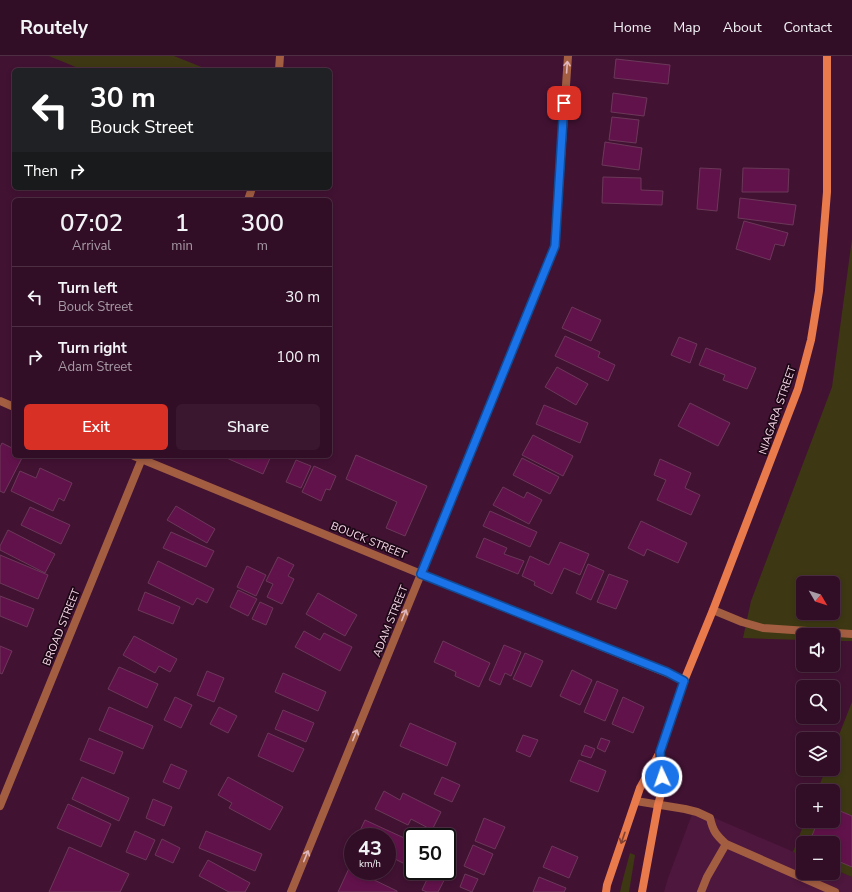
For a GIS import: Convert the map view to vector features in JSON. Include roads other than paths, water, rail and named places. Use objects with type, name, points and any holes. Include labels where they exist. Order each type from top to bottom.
[{"type":"main road","name":"NIAGARA STREET","points":[[605,890],[640,788],[660,752],[684,681],[798,389],[811,340],[819,291],[828,192],[827,56]]},
{"type":"main road","name":"NIAGARA STREET","points":[[642,892],[662,790],[660,752]]},
{"type":"street","points":[[279,68],[280,56]]},
{"type":"street","name":"ADAM STREET","points":[[291,892],[555,246],[568,56]]},
{"type":"street","points":[[0,401],[12,405]]},
{"type":"street","name":"BROAD STREET","points":[[0,806],[139,458]]},
{"type":"street","name":"BOUCK STREET","points":[[141,458],[421,574],[667,672],[684,681]]},
{"type":"street","points":[[713,610],[742,622],[763,628],[852,634]]},
{"type":"street","points":[[636,801],[697,812],[710,818],[713,829],[726,844],[835,892]]},
{"type":"street","points":[[701,892],[707,877],[726,844]]}]
